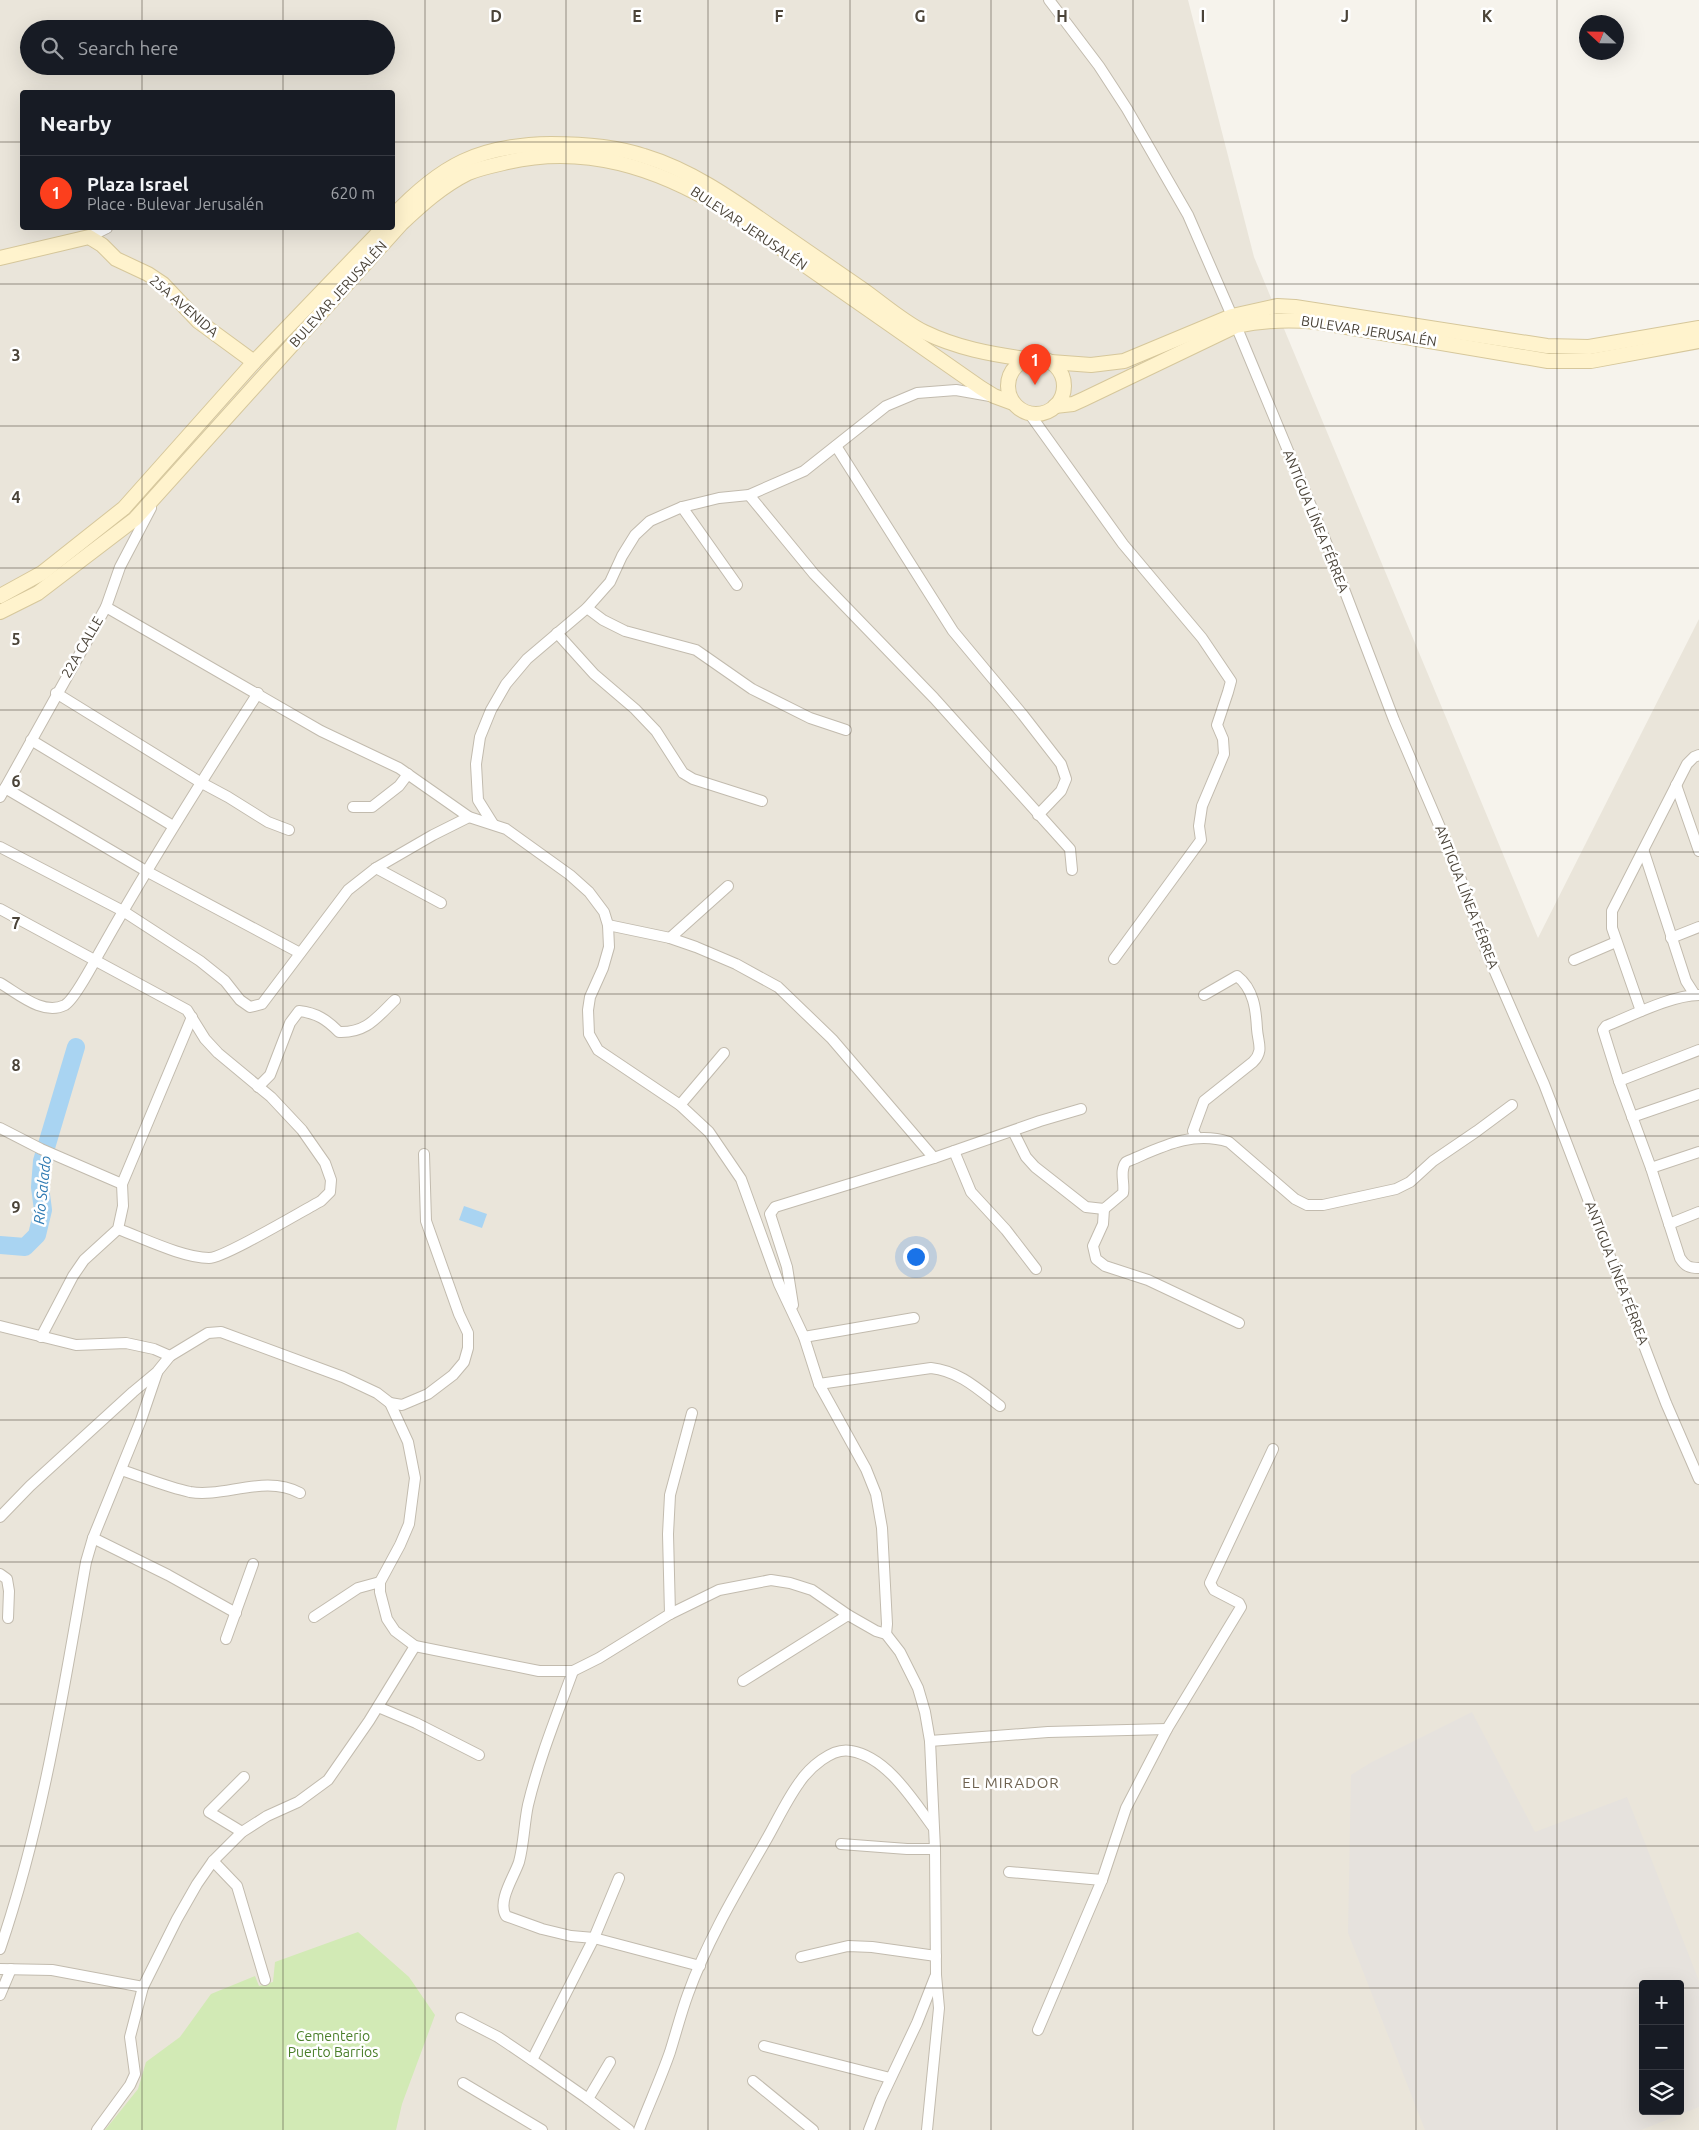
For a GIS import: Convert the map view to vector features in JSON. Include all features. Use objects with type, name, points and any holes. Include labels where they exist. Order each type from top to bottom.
[{"type":"main road","name":"BULEVAR JERUSALÉN","points":[[395,214],[414,194],[438,175],[470,157],[489,150],[526,144],[557,144],[603,146],[624,150],[683,171],[730,198],[922,331],[968,349],[1026,359]]},
{"type":"main road","name":"BULEVAR JERUSALÉN","points":[[0,612],[38,593],[135,519],[394,232],[424,202],[447,185],[469,173],[526,158],[576,157],[618,162],[657,174],[693,190],[731,214],[994,396],[1014,403]]},
{"type":"main road","name":"BULEVAR JERUSALÉN","points":[[0,596],[42,573],[124,508],[254,362],[380,230]]},
{"type":"main road","points":[[0,258],[89,238]]},
{"type":"main road","name":"25A AVENIDA","points":[[89,238],[102,246],[116,259],[148,274],[163,284],[198,321],[254,362]]},
{"type":"main road","name":"BULEVAR JERUSALÉN","points":[[1051,362],[1091,366],[1124,360],[1278,306],[1295,307],[1547,346],[1589,348],[1699,328]]},
{"type":"main road","name":"BULEVAR JERUSALÉN","points":[[1055,406],[1073,404],[1084,399],[1234,321],[1295,320],[1555,361],[1591,361],[1699,341]]},
{"type":"main road","points":[[1039,357],[1051,362],[1060,372],[1063,380],[1064,390],[1061,399],[1047,411],[1038,414],[1029,413],[1014,403],[1009,396],[1008,378],[1012,370],[1026,359],[1039,357]]},
{"type":"street","name":"ANTIGUA LÍNEA FÉRREA","points":[[1049,0],[1099,66],[1127,109],[1188,215],[1326,542],[1394,720],[1454,860],[1486,951],[1544,1084],[1666,1402],[1699,1479]]},
{"type":"street","points":[[89,238],[103,230]]},
{"type":"street","points":[[493,824],[478,800],[476,764],[480,737],[490,710],[506,684],[527,659],[587,608],[610,582],[622,556],[635,535],[650,521],[682,507],[719,498],[749,495],[804,471],[886,406],[917,393],[956,390],[994,396]]},
{"type":"street","points":[[1029,413],[1123,544],[1202,638],[1231,681],[1216,724],[1223,739],[1224,754],[1202,806],[1199,826],[1201,840],[1114,959]]},
{"type":"street","points":[[836,446],[953,631],[1061,764],[1066,779],[1061,791],[1038,815]]},
{"type":"street","name":"22A CALLE","points":[[2,792],[106,607],[120,567],[158,495]]},
{"type":"street","points":[[749,495],[814,574],[934,698],[1070,849],[1072,870]]},
{"type":"street","points":[[682,507],[736,585]]},
{"type":"street","points":[[106,607],[321,731],[408,774],[469,817],[506,830],[570,874],[589,892],[604,912],[608,926],[609,946],[603,968],[590,997],[588,1010],[590,1034],[593,1043],[598,1050],[680,1105],[709,1132],[741,1179],[779,1284],[804,1337],[819,1384],[866,1469],[876,1494],[882,1528],[886,1634]]},
{"type":"street","points":[[587,608],[603,620],[625,631],[696,650],[752,690],[810,718],[846,730]]},
{"type":"street","points":[[557,633],[594,674],[635,709],[656,731],[683,773],[693,779],[762,801]]},
{"type":"street","points":[[56,693],[268,822],[289,830]]},
{"type":"street","points":[[0,983],[43,1007],[53,1009],[67,1004],[200,782],[258,693]]},
{"type":"street","points":[[31,740],[173,826]]},
{"type":"street","points":[[1641,1011],[1616,942],[1612,928],[1612,911],[1644,852],[1687,764],[1699,755]]},
{"type":"street","points":[[353,807],[372,807],[399,786],[408,774]]},
{"type":"street","points":[[1676,785],[1699,851]]},
{"type":"street","points":[[2,792],[300,953]]},
{"type":"street","points":[[0,847],[123,911],[200,961],[225,981],[240,1000],[250,1007],[262,1004],[327,914],[348,890],[376,868],[433,835],[469,817]]},
{"type":"street","points":[[1644,852],[1686,981],[1697,995],[1641,1011],[1606,1026],[1603,1030],[1680,1258],[1684,1265],[1699,1268]]},
{"type":"street","points":[[376,868],[441,903]]},
{"type":"street","points":[[670,938],[728,886]]},
{"type":"street","points":[[0,909],[187,1010],[205,1039],[218,1053],[271,1097],[302,1130],[319,1155],[332,1180],[330,1192],[321,1201],[234,1248],[210,1258],[190,1255],[118,1229]]},
{"type":"street","points":[[608,926],[670,938],[736,964],[778,986],[832,1038],[934,1158]]},
{"type":"street","points":[[1672,938],[1699,926]]},
{"type":"street","points":[[1574,960],[1616,942]]},
{"type":"street","points":[[1197,1137],[1193,1131],[1204,1101],[1231,1077],[1253,1062],[1259,1055],[1260,1048],[1257,1010],[1244,981],[1237,976],[1204,995]]},
{"type":"street","points":[[258,1087],[270,1075],[290,1023],[300,1011],[310,1012],[326,1018],[339,1032],[352,1032],[368,1026],[395,1000]]},
{"type":"street","points":[[41,1336],[73,1276],[84,1260],[118,1229],[123,1206],[122,1184],[192,1017]]},
{"type":"street","points":[[1619,1081],[1699,1050]]},
{"type":"street","points":[[680,1105],[724,1053]]},
{"type":"street","points":[[1632,1117],[1699,1094]]},
{"type":"street","points":[[1239,1323],[1148,1280],[1104,1266],[1096,1259],[1093,1246],[1103,1224],[1104,1209],[1123,1193],[1122,1170],[1126,1162],[1186,1138],[1218,1138],[1229,1142],[1295,1198],[1307,1204],[1323,1206],[1396,1189],[1410,1182],[1433,1161],[1512,1104]]},
{"type":"street","points":[[796,1319],[787,1268],[770,1214],[775,1208],[1081,1109]]},
{"type":"street","points":[[0,1128],[44,1150],[122,1184]]},
{"type":"street","points":[[1013,1131],[1026,1157],[1035,1167],[1086,1207],[1104,1209]]},
{"type":"street","points":[[954,1151],[971,1192],[1006,1230],[1036,1269]]},
{"type":"street","points":[[1651,1168],[1699,1152]]},
{"type":"street","points":[[390,1403],[402,1405],[428,1394],[453,1375],[464,1362],[468,1348],[468,1333],[459,1314],[426,1221],[424,1154]]},
{"type":"street","points":[[1669,1224],[1699,1212]]},
{"type":"street","points":[[804,1337],[914,1318]]},
{"type":"street","points":[[0,1326],[76,1345],[126,1343],[154,1349],[170,1356]]},
{"type":"street","points":[[0,1517],[30,1486],[157,1372],[170,1356],[208,1333],[221,1332],[343,1377],[377,1393],[390,1403],[408,1442],[415,1478],[409,1524],[400,1546],[380,1582],[382,1605],[387,1619],[395,1631],[415,1646],[539,1671],[573,1671],[599,1658],[670,1614],[718,1590],[771,1580],[790,1583],[812,1590],[848,1615],[876,1631],[886,1634],[900,1652],[918,1688],[925,1712],[932,1759],[936,1975],[939,2008],[927,2130]]},
{"type":"street","points":[[819,1384],[931,1368],[960,1375],[1000,1406]]},
{"type":"street","points":[[0,1949],[30,1854],[55,1744],[84,1572],[93,1538],[141,1420],[157,1372]]},
{"type":"street","points":[[137,1388],[146,1387],[149,1393]]},
{"type":"street","points":[[670,1614],[668,1534],[670,1495],[692,1413]]},
{"type":"street","points":[[1038,2030],[1102,1880],[1126,1808],[1166,1729],[1240,1607],[1239,1603],[1214,1590],[1210,1583],[1273,1449]]},
{"type":"street","points":[[120,1470],[191,1492],[208,1493],[255,1486],[285,1488],[300,1493]]},
{"type":"street","points":[[93,1538],[152,1566],[236,1613]]},
{"type":"street","points":[[226,1639],[253,1564]]},
{"type":"street","points":[[0,1574],[7,1579],[9,1592],[8,1618]]},
{"type":"street","points":[[314,1617],[358,1588],[380,1582]]},
{"type":"street","points":[[743,1681],[848,1615]]},
{"type":"street","points":[[97,2130],[130,2085],[135,2074],[130,2037],[143,1987],[177,1919],[213,1861],[242,1832],[268,1816],[298,1802],[328,1780],[378,1707],[415,1646]]},
{"type":"street","points":[[573,1671],[528,1805],[519,1861],[504,1901],[503,1911],[506,1916],[542,1929],[571,1936],[594,1938],[700,1966]]},
{"type":"street","points":[[378,1707],[416,1723],[479,1755]]},
{"type":"street","points":[[930,1741],[1048,1732],[1166,1729]]},
{"type":"street","points":[[639,2130],[669,2054],[688,1994],[700,1966],[737,1892],[799,1782],[816,1764],[842,1751],[851,1750],[880,1764],[893,1776],[933,1827]]},
{"type":"street","points":[[242,1832],[209,1812],[244,1777]]},
{"type":"street","points":[[840,1844],[935,1849]]},
{"type":"street","points":[[213,1861],[237,1886],[266,1980]]},
{"type":"street","points":[[1008,1872],[1102,1880]]},
{"type":"street","points":[[532,2060],[594,1938],[619,1878]]},
{"type":"street","points":[[802,1957],[848,1946],[872,1947],[936,1956]]},
{"type":"street","points":[[0,1969],[52,1970],[143,1987]]},
{"type":"street","points":[[0,1995],[11,1969]]},
{"type":"street","points":[[869,2130],[890,2078],[917,2023],[936,1975]]},
{"type":"street","points":[[461,2018],[498,2037],[588,2099],[629,2130]]},
{"type":"street","points":[[764,2046],[890,2078]]},
{"type":"street","points":[[588,2099],[610,2062]]},
{"type":"street","points":[[753,2081],[812,2130]]},
{"type":"street","points":[[463,2083],[542,2130]]},
{"type":"shaded area","points":[[0,0],[1188,0],[1254,257],[1538,938],[1699,619],[1699,2130],[0,2130]]},
{"type":"shaded area","points":[[1472,1712],[1535,1832],[1627,1797],[1699,1981],[1699,2107],[1684,2113],[1684,1980],[1639,1980],[1639,2115],[1679,2115],[1641,2130],[1425,2130],[1348,1933],[1351,1775],[1370,1763]]},
{"type":"green space","name":"Cementerio Puerto Barrios","points":[[358,1932],[409,1977],[435,2015],[402,2104],[396,2130],[105,2130],[138,2089],[146,2062],[180,2037],[211,1994],[255,1976],[259,1986],[273,1982],[275,1962]]},
{"type":"water","points":[[464,1206],[487,1214],[482,1228],[459,1220]]},
{"type":"waterway","name":"Río Salado","points":[[0,1245],[25,1247],[37,1235],[43,1210],[40,1187],[42,1161],[76,1047]]},
{"type":"place","name":"Plaza Israel","points":[[1035,385]]},
{"type":"district","name":"EL MIRADOR","points":[[1011,1782]]}]
